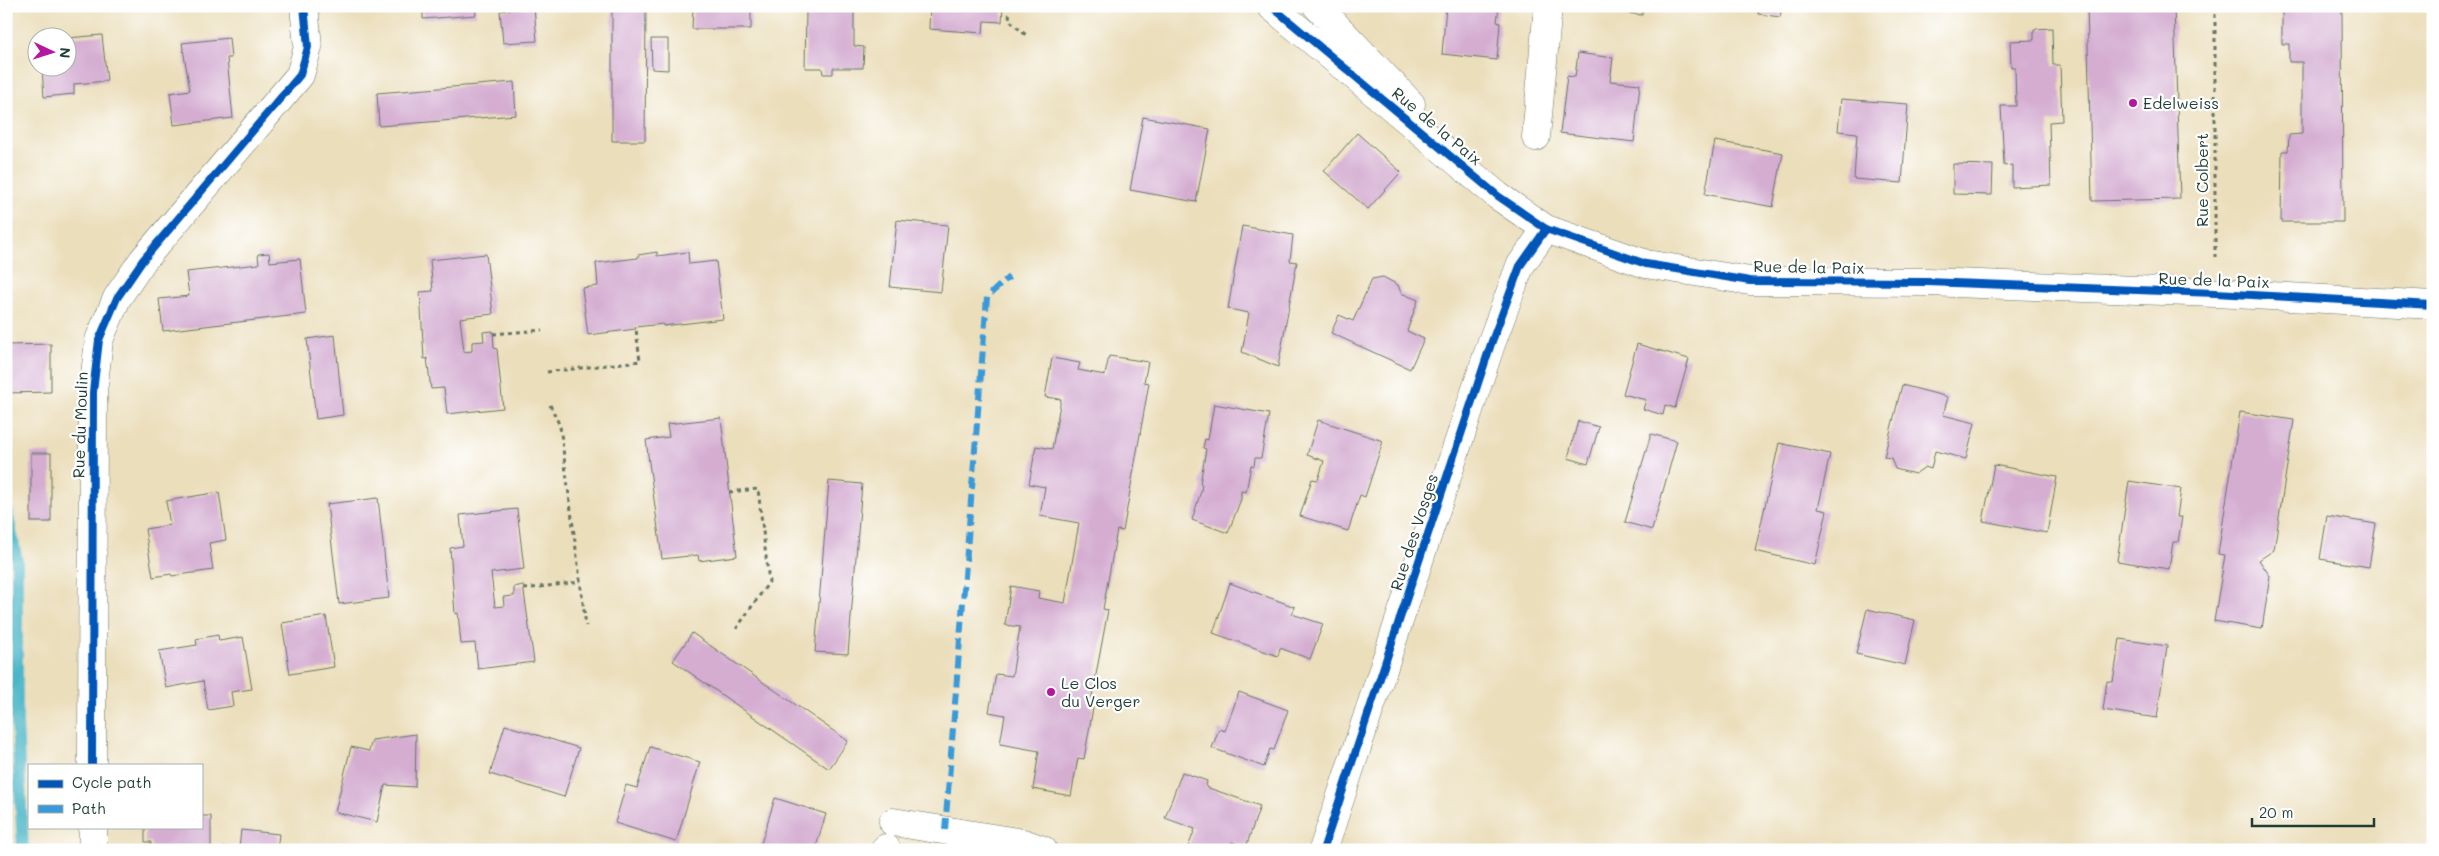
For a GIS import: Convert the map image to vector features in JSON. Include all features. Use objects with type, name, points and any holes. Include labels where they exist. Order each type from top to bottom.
[{"type":"street","name":"Rue du Moulin","points":[[92,764],[93,392],[99,340],[116,298],[143,260],[300,76],[308,47],[304,6]]},
{"type":"street","name":"Rue de la Paix","points":[[1271,6],[1498,196],[1546,229],[1646,264],[1750,281],[1927,282],[2215,293],[2433,305]]},
{"type":"street","points":[[1536,137],[1548,6]]},
{"type":"street","name":"Rue de la Paix","points":[[1324,9],[1498,196]]},
{"type":"street","name":"Rue des Vosges","points":[[1323,850],[1491,344],[1520,266],[1546,229]]},
{"type":"street","points":[[93,828],[93,850]]},
{"type":"street","points":[[888,840],[1024,843],[1043,850]]},
{"type":"path","points":[[1010,6],[1009,20],[1027,36]]},
{"type":"path","points":[[547,372],[640,361],[636,329]]},
{"type":"path","points":[[493,334],[542,330]]},
{"type":"path","points":[[550,405],[560,426],[586,626]]},
{"type":"path","points":[[729,492],[758,489],[769,582],[734,632]]},
{"type":"path","points":[[524,589],[580,582]]},
{"type":"building","points":[[423,6],[475,6],[476,15],[423,19]]},
{"type":"building","points":[[612,6],[646,6],[645,141],[612,141]]},
{"type":"building","points":[[693,6],[751,6],[751,29],[692,29]]},
{"type":"building","points":[[930,6],[1003,6],[1002,22],[984,21],[983,33],[929,29]]},
{"type":"building","points":[[1446,6],[1499,6],[1497,22],[1500,23],[1497,60],[1442,54]]},
{"type":"building","points":[[1594,6],[1643,6],[1642,15],[1594,9]]},
{"type":"building","points":[[1745,6],[1782,6],[1780,17],[1758,14],[1759,10]]},
{"type":"building","name":"Edelweiss","points":[[2087,6],[2174,6],[2180,199],[2092,201]]},
{"type":"building","points":[[2282,6],[2342,6],[2343,222],[2281,222],[2282,151],[2288,151],[2289,135],[2302,134],[2302,62],[2289,62],[2289,44],[2282,44]]},
{"type":"building","points":[[534,7],[537,41],[503,43],[500,11]]},
{"type":"building","points":[[806,11],[854,12],[854,46],[864,47],[863,68],[833,68],[833,74],[823,74],[822,68],[805,68]]},
{"type":"building","points":[[2052,28],[2053,65],[2060,65],[2062,121],[2049,122],[2051,185],[2012,187],[2012,165],[2004,166],[2001,106],[2016,106],[2015,67],[2011,67],[2010,41],[2034,40],[2034,29]]},
{"type":"building","points":[[102,35],[107,81],[74,84],[74,94],[44,97],[43,78],[78,78],[78,37]]},
{"type":"building","points":[[229,38],[231,58],[227,58],[233,118],[174,125],[170,93],[190,90],[182,43]]},
{"type":"building","points":[[651,39],[668,39],[668,70],[652,69]]},
{"type":"building","points":[[1578,53],[1613,58],[1610,81],[1640,84],[1634,142],[1560,133],[1567,76],[1575,77]]},
{"type":"building","points":[[514,82],[516,115],[379,126],[377,93]]},
{"type":"building","points":[[1841,99],[1908,104],[1902,183],[1854,179],[1857,133],[1838,131]]},
{"type":"building","points":[[1143,117],[1210,129],[1196,202],[1130,190]]},
{"type":"building","points":[[1357,133],[1401,172],[1368,209],[1324,171]]},
{"type":"building","points":[[1715,141],[1783,153],[1773,207],[1705,194]]},
{"type":"building","points":[[1953,164],[1993,165],[1992,195],[1953,194]]},
{"type":"building","points":[[897,220],[948,225],[941,292],[890,287]]},
{"type":"building","points":[[1242,226],[1293,235],[1290,261],[1297,262],[1278,367],[1242,352],[1249,313],[1228,309]]},
{"type":"building","points":[[657,252],[657,256],[688,252],[689,264],[716,261],[723,319],[663,326],[663,324],[635,327],[636,329],[588,335],[582,288],[598,286],[596,263],[638,258],[638,255]]},
{"type":"building","points":[[269,253],[270,262],[300,259],[306,314],[163,331],[159,299],[189,296],[186,272],[259,264],[258,254]]},
{"type":"building","points":[[486,254],[493,314],[460,318],[464,352],[472,351],[472,342],[484,341],[483,332],[493,331],[494,348],[497,349],[503,408],[447,414],[444,388],[431,389],[427,358],[424,359],[420,292],[433,291],[430,260]]},
{"type":"building","points":[[1383,277],[1398,285],[1401,293],[1418,300],[1407,331],[1424,339],[1410,369],[1331,333],[1339,315],[1353,321],[1372,279]]},
{"type":"building","points":[[335,335],[343,415],[316,419],[307,339]]},
{"type":"building","points":[[51,344],[51,392],[6,393],[6,345]]},
{"type":"building","points":[[1637,344],[1689,359],[1675,408],[1665,405],[1663,415],[1643,409],[1646,400],[1623,394]]},
{"type":"building","points":[[1109,356],[1148,362],[1144,382],[1149,383],[1123,531],[1117,530],[1103,609],[1108,610],[1090,707],[1093,708],[1084,759],[1078,758],[1071,796],[1033,789],[1039,751],[1000,744],[1005,715],[989,712],[996,674],[1012,676],[1020,627],[1005,625],[1011,586],[1039,591],[1038,598],[1065,603],[1079,523],[1040,516],[1045,487],[1029,484],[1036,446],[1052,449],[1061,399],[1045,397],[1052,358],[1080,363],[1078,370],[1105,375]]},
{"type":"building","points":[[1902,385],[1948,397],[1943,415],[1975,423],[1966,459],[1935,451],[1931,469],[1925,467],[1915,474],[1895,469],[1891,458],[1884,457]]},
{"type":"building","points":[[1214,404],[1269,414],[1261,458],[1255,458],[1254,466],[1251,465],[1246,492],[1241,491],[1241,499],[1228,533],[1192,520],[1201,491],[1202,484],[1200,484],[1206,449],[1203,448],[1205,439],[1208,440]]},
{"type":"building","points":[[2240,412],[2294,420],[2274,550],[2259,560],[2270,576],[2262,629],[2214,621],[2225,555],[2218,554]]},
{"type":"building","points":[[721,418],[737,556],[699,561],[698,555],[662,559],[646,440],[669,437],[667,424]]},
{"type":"building","points":[[1318,420],[1383,441],[1365,497],[1360,495],[1348,531],[1300,516],[1312,479],[1318,480],[1324,461],[1307,455]]},
{"type":"building","points":[[1578,421],[1599,427],[1588,464],[1568,458]]},
{"type":"building","points":[[1651,434],[1677,441],[1652,530],[1625,522]]},
{"type":"building","points":[[1779,443],[1830,454],[1818,509],[1827,511],[1815,565],[1755,551]]},
{"type":"building","points":[[31,453],[51,453],[51,522],[31,522]]},
{"type":"building","points":[[1994,465],[2057,477],[2047,533],[1983,521]]},
{"type":"building","points":[[829,481],[862,484],[848,654],[815,652]]},
{"type":"building","points":[[2129,481],[2181,489],[2177,517],[2182,517],[2178,542],[2173,542],[2169,569],[2117,561]]},
{"type":"building","points":[[219,492],[226,540],[209,543],[213,570],[153,577],[145,529],[170,525],[166,501]]},
{"type":"building","points":[[378,498],[389,598],[339,604],[327,504]]},
{"type":"building","points":[[517,509],[524,569],[491,573],[495,607],[504,606],[503,597],[514,596],[514,587],[523,585],[534,662],[478,669],[475,643],[461,644],[458,613],[455,614],[450,548],[463,546],[460,515]]},
{"type":"building","points":[[2327,516],[2376,524],[2369,567],[2320,559]]},
{"type":"building","points":[[1230,583],[1295,607],[1292,614],[1323,624],[1310,659],[1280,648],[1278,656],[1213,633]]},
{"type":"building","points":[[1867,609],[1915,620],[1905,665],[1856,654]]},
{"type":"building","points":[[326,616],[334,667],[290,674],[282,623]]},
{"type":"building","points":[[692,633],[848,741],[829,769],[673,661]]},
{"type":"building","points":[[218,635],[219,641],[243,637],[252,689],[231,692],[233,706],[208,710],[203,681],[166,688],[159,651],[197,645],[196,639]]},
{"type":"building","points":[[2120,639],[2167,646],[2157,718],[2103,710],[2107,681],[2113,682]]},
{"type":"building","points":[[1239,692],[1288,710],[1274,750],[1270,749],[1264,767],[1212,748],[1219,729],[1225,731]]},
{"type":"building","points":[[505,725],[579,748],[564,797],[490,774]]},
{"type":"building","points":[[416,734],[415,787],[385,785],[377,822],[335,812],[351,747],[369,751],[372,740]]},
{"type":"building","points":[[650,747],[700,762],[676,842],[615,823],[626,785],[637,788]]},
{"type":"building","points":[[1182,772],[1207,781],[1206,787],[1260,806],[1246,847],[1232,842],[1229,850],[1187,850],[1195,829],[1165,818]]},
{"type":"building","points":[[775,798],[826,814],[815,850],[759,850]]},
{"type":"building","points":[[202,816],[211,816],[211,850],[151,850],[151,842],[145,842],[145,828],[202,828]]},
{"type":"building","points":[[241,830],[279,834],[277,850],[224,850],[224,847],[239,848]]},
{"type":"waterway","points":[[6,507],[17,561],[17,721],[23,850]]},
{"type":"marked path","points":[[945,830],[987,297],[1009,277]]},
{"type":"cycle path","points":[[92,764],[93,392],[99,340],[117,298],[143,260],[300,75],[308,47],[304,6]]},
{"type":"cycle path","points":[[1271,6],[1498,196],[1546,229],[1646,264],[1750,281],[1927,282],[2215,293],[2433,305]]},
{"type":"cycle path","points":[[1323,850],[1491,344],[1520,266],[1546,229]]},
{"type":"place","name":"Edelweiss","points":[[2133,103]]},
{"type":"place","name":"Le Clos du Verger","points":[[1051,692]]}]
